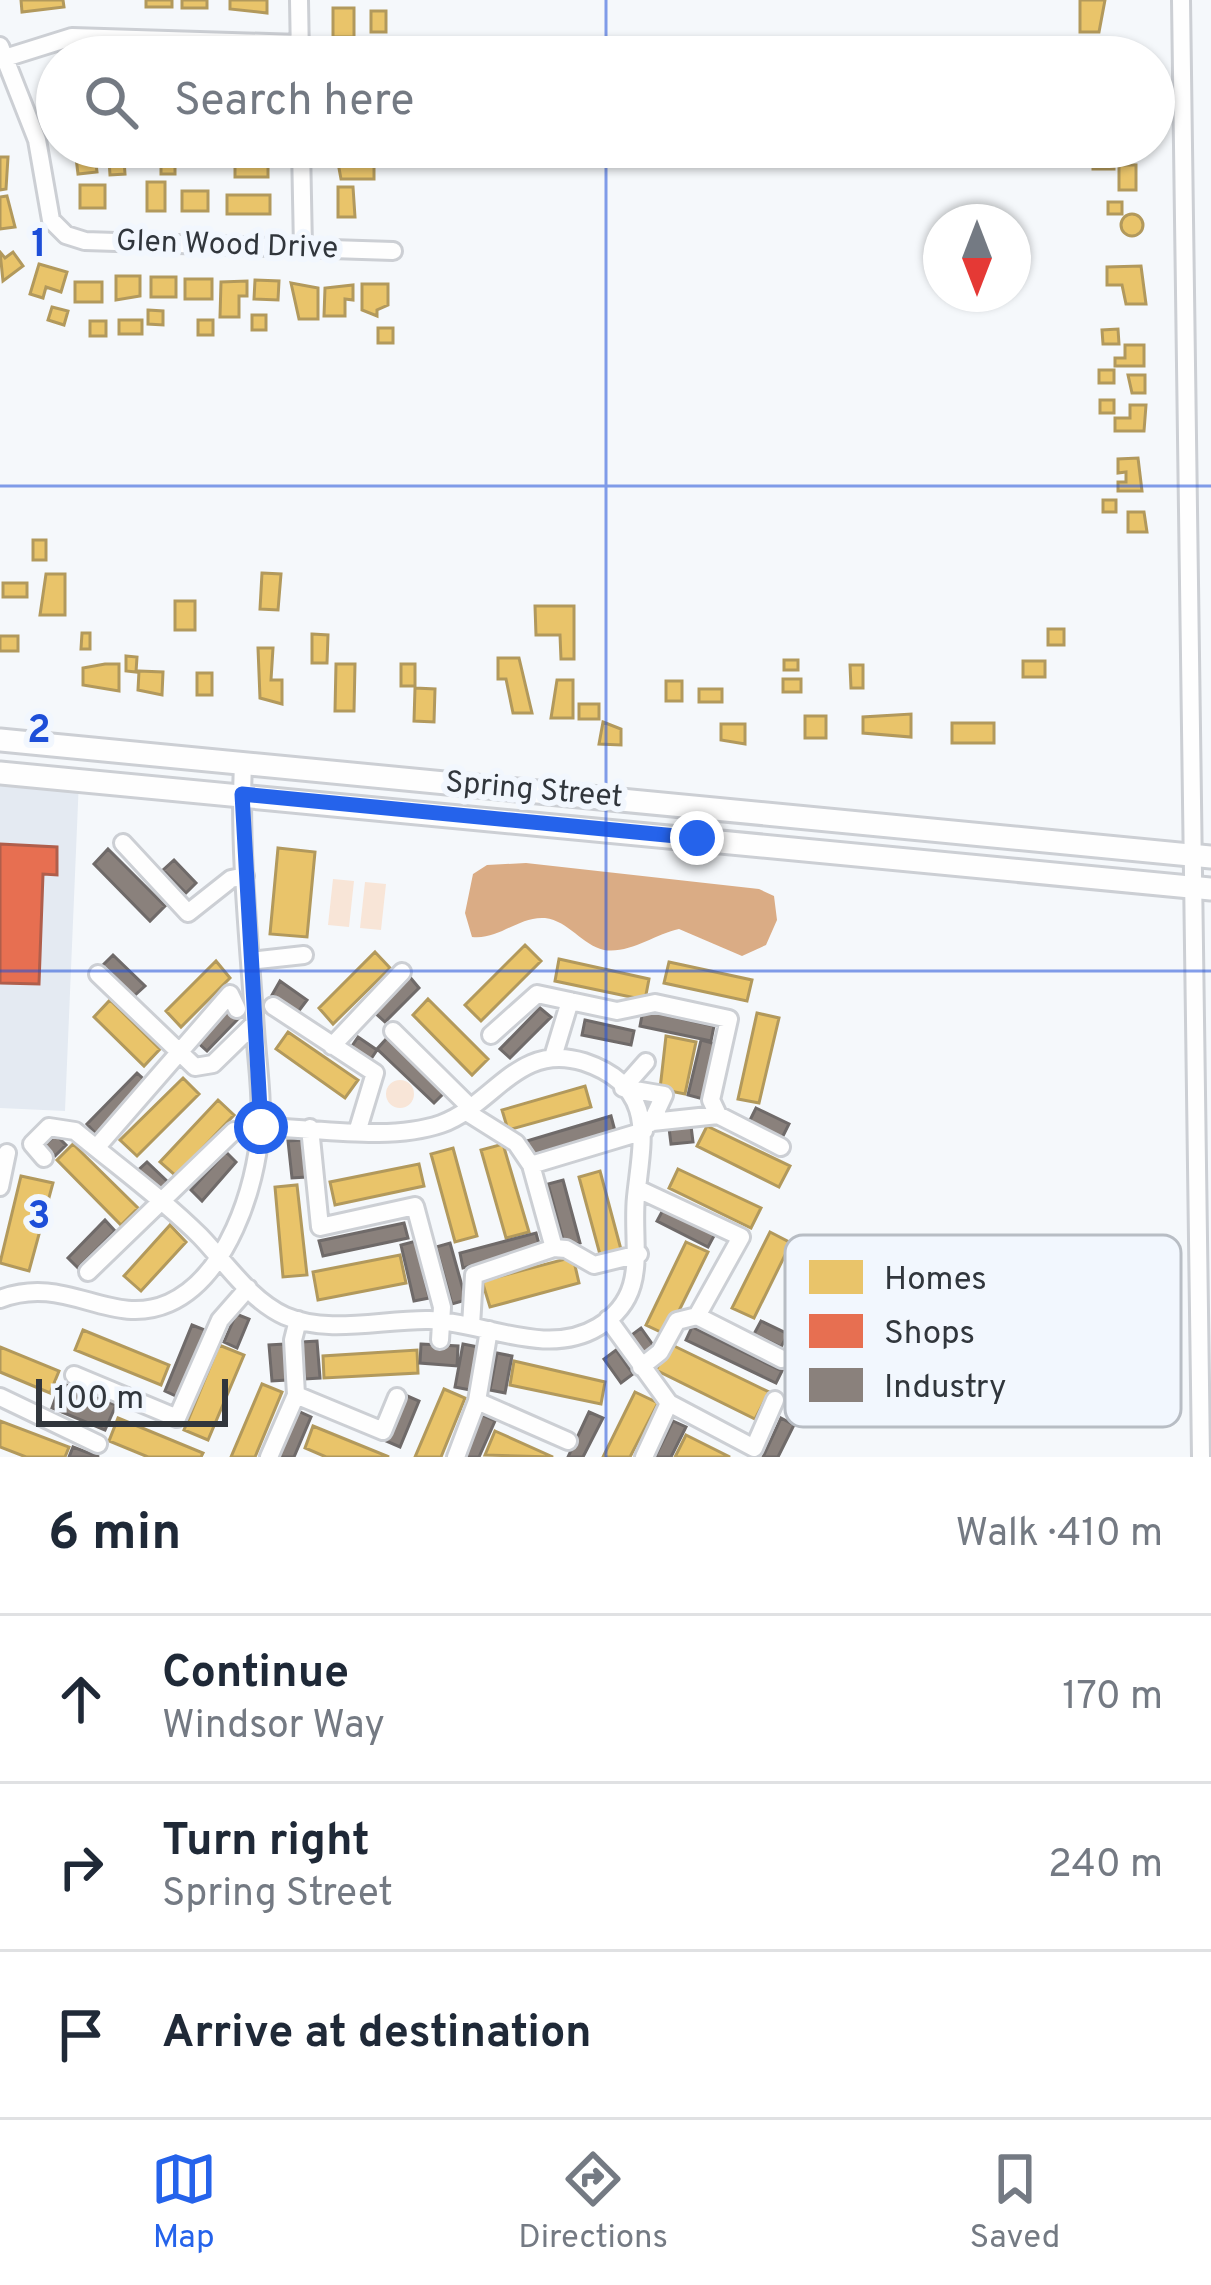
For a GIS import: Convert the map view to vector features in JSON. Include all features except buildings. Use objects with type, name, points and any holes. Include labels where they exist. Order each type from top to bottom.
[{"type":"main road","name":"Spring Street","points":[[0,740],[1202,856]]},
{"type":"main road","name":"Spring Street","points":[[0,772],[1205,884]]},
{"type":"main road","points":[[697,838],[700,807]]},
{"type":"main road","points":[[1024,838],[1022,870],[1058,862],[1166,870],[1202,856]]},
{"type":"street","points":[[299,0],[300,36]]},
{"type":"street","points":[[1181,0],[1205,884],[1201,1457]]},
{"type":"street","points":[[3,52],[36,45]]},
{"type":"street","name":"Glen Wood Drive","points":[[3,52],[36,137]]},
{"type":"street","name":"Glen Wood Drive","points":[[41,168],[46,208],[64,233],[85,241],[393,251]]},
{"type":"street","points":[[301,168],[303,248]]},
{"type":"street","points":[[0,1300],[46,1290],[75,1294],[106,1308],[140,1311],[170,1303],[195,1287],[217,1257],[249,1191],[261,1127],[243,763]]},
{"type":"street","points":[[123,843],[188,913],[231,879],[245,876]]},
{"type":"street","points":[[250,961],[304,956]]},
{"type":"street","points":[[332,1046],[401,972]]},
{"type":"street","points":[[98,974],[188,1064],[205,1067],[254,1024]]},
{"type":"street","points":[[95,1148],[156,1084],[176,1052],[230,994],[237,1009]]},
{"type":"street","points":[[491,1035],[537,994],[617,1011],[655,1003],[729,1019],[711,1100],[718,1115]]},
{"type":"street","points":[[553,1058],[570,1001]]},
{"type":"street","points":[[273,1006],[375,1072],[358,1130]]},
{"type":"street","points":[[394,1030],[468,1109],[516,1142],[531,1165],[554,1248]]},
{"type":"street","points":[[44,1158],[32,1144],[49,1127],[62,1125],[95,1148],[270,1308],[298,1320],[365,1315],[440,1330],[480,1328],[555,1339],[598,1327],[635,1283],[646,1126],[664,1095],[623,1088],[584,1062],[553,1058],[512,1071],[468,1109],[424,1129],[261,1127]]},
{"type":"street","points":[[623,1088],[646,1062]]},
{"type":"street","points":[[623,1088],[646,1126]]},
{"type":"street","points":[[531,1165],[646,1126],[718,1115],[781,1147]]},
{"type":"street","points":[[310,1128],[320,1227],[415,1206],[440,1330]]},
{"type":"street","points":[[88,1272],[234,1131]]},
{"type":"street","points":[[0,1186],[7,1154]]},
{"type":"street","points":[[638,1189],[741,1237],[698,1316]]},
{"type":"street","points":[[456,1457],[477,1401],[480,1328],[474,1275],[554,1248],[566,1249],[594,1265],[639,1254]]},
{"type":"street","points":[[74,1375],[177,1418],[220,1320],[248,1288]]},
{"type":"street","points":[[641,1366],[660,1352],[676,1321],[698,1316],[782,1359]]},
{"type":"street","points":[[608,1318],[669,1403],[754,1448],[775,1400]]},
{"type":"street","points":[[269,1457],[296,1395],[298,1320]]},
{"type":"street","points":[[296,1395],[383,1431],[397,1397]]},
{"type":"street","points":[[0,1397],[98,1444]]},
{"type":"street","points":[[477,1401],[568,1441]]},
{"type":"street","points":[[644,1457],[669,1403]]},
{"type":"shaded area","points":[[0,773],[79,780],[65,1111],[0,1108]]},
{"type":"shaded area","points":[[526,863],[759,889],[774,896],[777,920],[766,945],[742,956],[679,929],[623,949],[604,950],[545,918],[472,937],[465,913],[473,874],[487,865]]},
{"type":"shaded area","points":[[333,879],[354,881],[349,927],[328,925]]},
{"type":"shaded area","points":[[365,882],[386,884],[381,930],[360,928]]},
{"type":"shaded area","points":[[400,1080],[410,1084],[414,1094],[410,1104],[400,1108],[390,1104],[386,1094],[390,1084]]},
{"type":"route","points":[[261,1127],[242,794],[697,838]]}]
